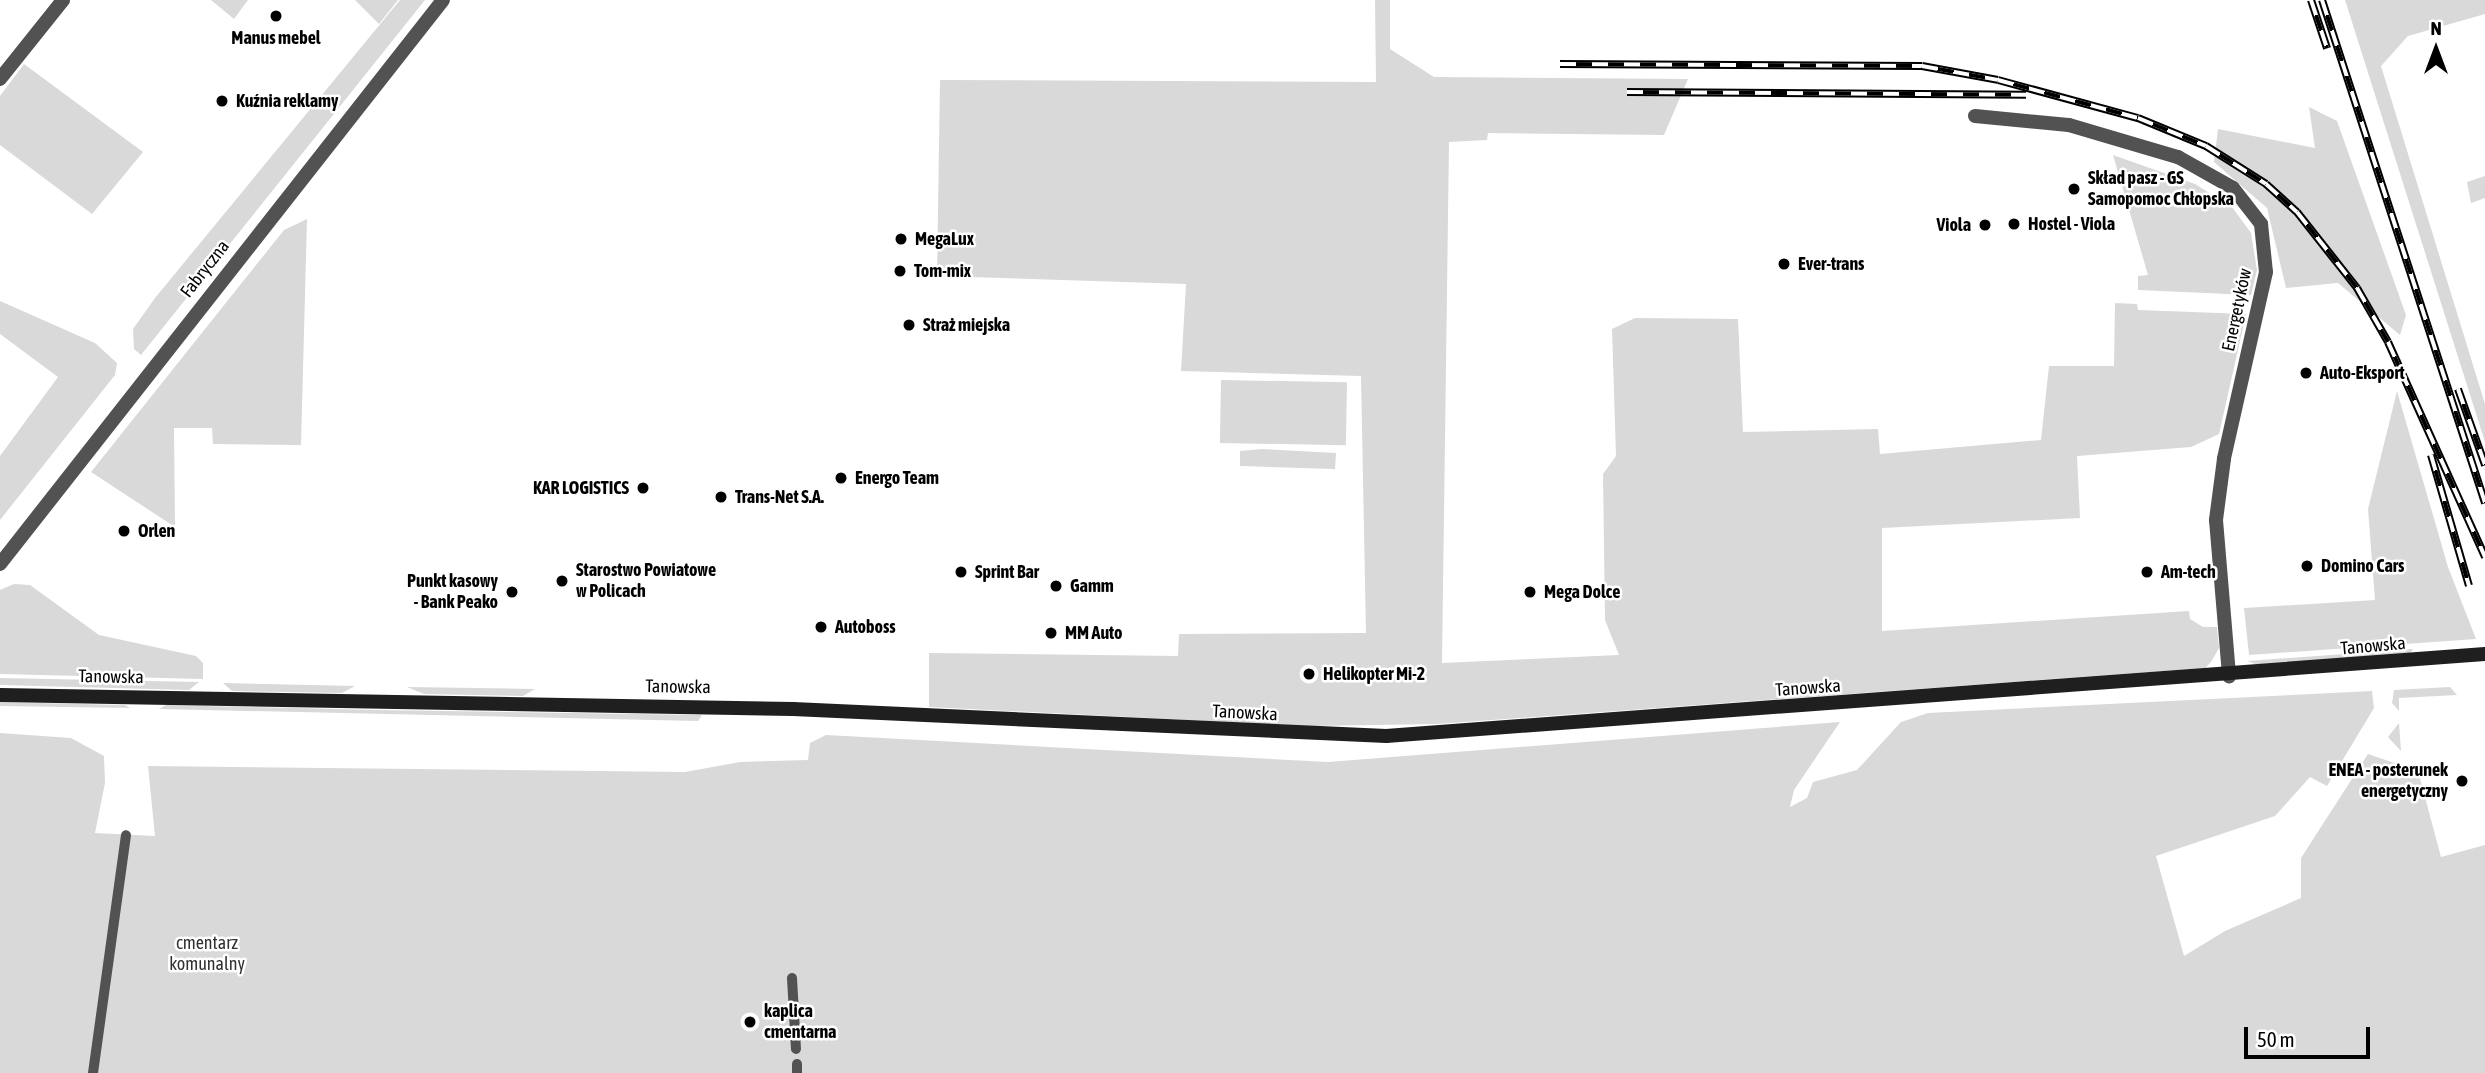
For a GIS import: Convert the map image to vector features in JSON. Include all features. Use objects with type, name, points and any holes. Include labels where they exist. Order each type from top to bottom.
[{"type":"main road","name":"Tanowska","points":[[0,695],[781,709],[1386,736],[2229,676],[2485,655]]},
{"type":"street","points":[[0,79],[63,0]]},
{"type":"street","name":"Fabryczna","points":[[0,564],[443,0]]},
{"type":"street","name":"Energetyków","points":[[1975,116],[2069,125],[2178,157],[2233,188],[2260,225],[2266,272],[2217,501],[2217,566],[2229,676]]},
{"type":"street","points":[[93,1073],[126,835]]},
{"type":"street","points":[[792,978],[796,1049]]},
{"type":"green space","points":[[211,0],[248,0],[234,19]]},
{"type":"green space","points":[[355,0],[398,0],[379,24]]},
{"type":"green space","points":[[400,0],[425,0],[141,355],[134,349],[133,329],[155,298]]},
{"type":"green space","points":[[1375,0],[1390,0],[1390,49],[1434,77],[1688,79],[1664,135],[1488,133],[1487,140],[1449,142],[1442,663],[1619,655],[1605,620],[1603,474],[1616,456],[1612,329],[1635,318],[1738,319],[1743,432],[1878,429],[1880,454],[2041,440],[2049,366],[2114,366],[2115,303],[2137,304],[2138,310],[2246,314],[2219,434],[2191,447],[2077,456],[2080,518],[1882,528],[1882,631],[2189,611],[2190,619],[2203,627],[2217,627],[2219,648],[2211,662],[2205,668],[1437,724],[1309,726],[929,707],[929,653],[1178,656],[1179,634],[1366,633],[1361,376],[1181,371],[1186,284],[937,276],[940,80],[1376,82]]},
{"type":"green space","points":[[2345,0],[2485,0],[2485,14],[2408,36],[2381,66],[2485,404],[2485,442]]},
{"type":"green space","points":[[24,64],[143,152],[92,214],[0,145],[0,96]]},
{"type":"green space","points":[[2309,107],[2337,121],[2406,315],[2400,335],[2338,283],[2286,288],[2267,208],[2214,162],[2218,129],[2315,148]]},
{"type":"green space","points":[[2113,155],[2195,184],[2232,207],[2251,233],[2257,270],[2251,295],[2138,290],[2138,276],[2148,275]]},
{"type":"green space","points":[[2485,176],[2485,198],[2471,203],[2467,182]]},
{"type":"green space","points":[[307,219],[301,445],[213,444],[212,428],[174,428],[175,527],[91,472],[284,230]]},
{"type":"green space","points":[[0,301],[95,343],[117,363],[115,375],[0,520],[0,456],[58,377],[0,334]]},
{"type":"green space","points":[[1221,380],[1347,382],[1346,445],[1220,443]]},
{"type":"green space","points":[[2397,391],[2448,567],[2476,639],[2249,655],[2244,608],[2375,600],[2368,509]]},
{"type":"green space","points":[[1262,449],[1336,453],[1335,469],[1240,466],[1240,451]]},
{"type":"green space","points":[[14,584],[30,585],[99,635],[196,656],[203,663],[203,679],[0,674],[0,590]]},
{"type":"green space","points":[[2413,649],[2410,653],[2258,665],[2247,661]]},
{"type":"green space","points":[[0,678],[199,682],[189,690],[0,685]]},
{"type":"green space","points":[[223,683],[355,686],[342,693],[232,691]]},
{"type":"green space","points":[[407,687],[535,689],[523,696],[424,694]]},
{"type":"green space","points":[[2450,687],[2457,695],[2399,698],[2399,711],[2392,703],[2394,690]]},
{"type":"green space","name":"cmentarz komunalny","points":[[2372,691],[2374,708],[2327,786],[2310,777],[2275,816],[2156,856],[2184,956],[2225,931],[2301,898],[2301,858],[2368,754],[2418,771],[2441,857],[2485,845],[2485,1073],[0,1073],[0,733],[71,738],[104,756],[105,783],[95,833],[155,836],[148,766],[685,772],[740,762],[808,760],[810,743],[826,735],[1328,762],[1840,722],[1794,790],[1790,807],[1807,798],[1813,782],[1857,770],[1901,722],[1928,713]]},
{"type":"green space","points":[[0,702],[125,705],[130,708],[0,706]]},
{"type":"green space","points":[[166,705],[702,715],[698,721],[159,709]]},
{"type":"green space","points":[[2399,723],[2401,751],[2388,737]]},
{"type":"railway","points":[[2311,0],[2327,48]]},
{"type":"railway","points":[[2322,0],[2485,503]]},
{"type":"railway","points":[[1560,64],[1922,66],[1998,80],[2138,118],[2206,146],[2266,184],[2297,212],[2357,288],[2388,342],[2485,557]]},
{"type":"railway","points":[[1627,92],[2026,95]]},
{"type":"railway","points":[[2458,389],[2485,465]]},
{"type":"railway","points":[[2431,455],[2469,586]]},
{"type":"place","name":"Manus mebel","points":[[276,16]]},
{"type":"place","name":"Kuźnia reklamy","points":[[222,101]]},
{"type":"place","name":"Skład pasz - GS Samopomoc Chłopska","points":[[2074,189]]},
{"type":"place","name":"Hostel - Viola","points":[[2014,224]]},
{"type":"place","name":"Viola","points":[[1985,225]]},
{"type":"place","name":"MegaLux","points":[[901,239]]},
{"type":"place","name":"Ever-trans","points":[[1784,264]]},
{"type":"place","name":"Tom-mix","points":[[900,271]]},
{"type":"place","name":"Straż miejska","points":[[909,325]]},
{"type":"place","name":"Auto-Eksport","points":[[2306,373]]},
{"type":"place","name":"Energo Team","points":[[841,478]]},
{"type":"place","name":"KAR LOGISTICS","points":[[643,488]]},
{"type":"place","name":"Trans-Net S.A.","points":[[721,497]]},
{"type":"place","name":"Orlen","points":[[124,531]]},
{"type":"place","name":"Domino Cars","points":[[2307,566]]},
{"type":"place","name":"Sprint Bar","points":[[961,572]]},
{"type":"place","name":"Am-tech","points":[[2147,572]]},
{"type":"place","name":"Starostwo Powiatowe w Policach","points":[[562,581]]},
{"type":"place","name":"Gamm","points":[[1056,586]]},
{"type":"place","name":"Punkt kasowy - Bank Peako","points":[[512,592]]},
{"type":"place","name":"Mega Dolce","points":[[1530,592]]},
{"type":"place","name":"Autoboss","points":[[821,627]]},
{"type":"place","name":"MM Auto","points":[[1051,633]]},
{"type":"place","name":"Helikopter Mi-2","points":[[1309,674]]},
{"type":"place","name":"ENEA - posterunek energetyczny","points":[[2462,781]]},
{"type":"place","name":"kaplica cmentarna","points":[[750,1022]]}]
